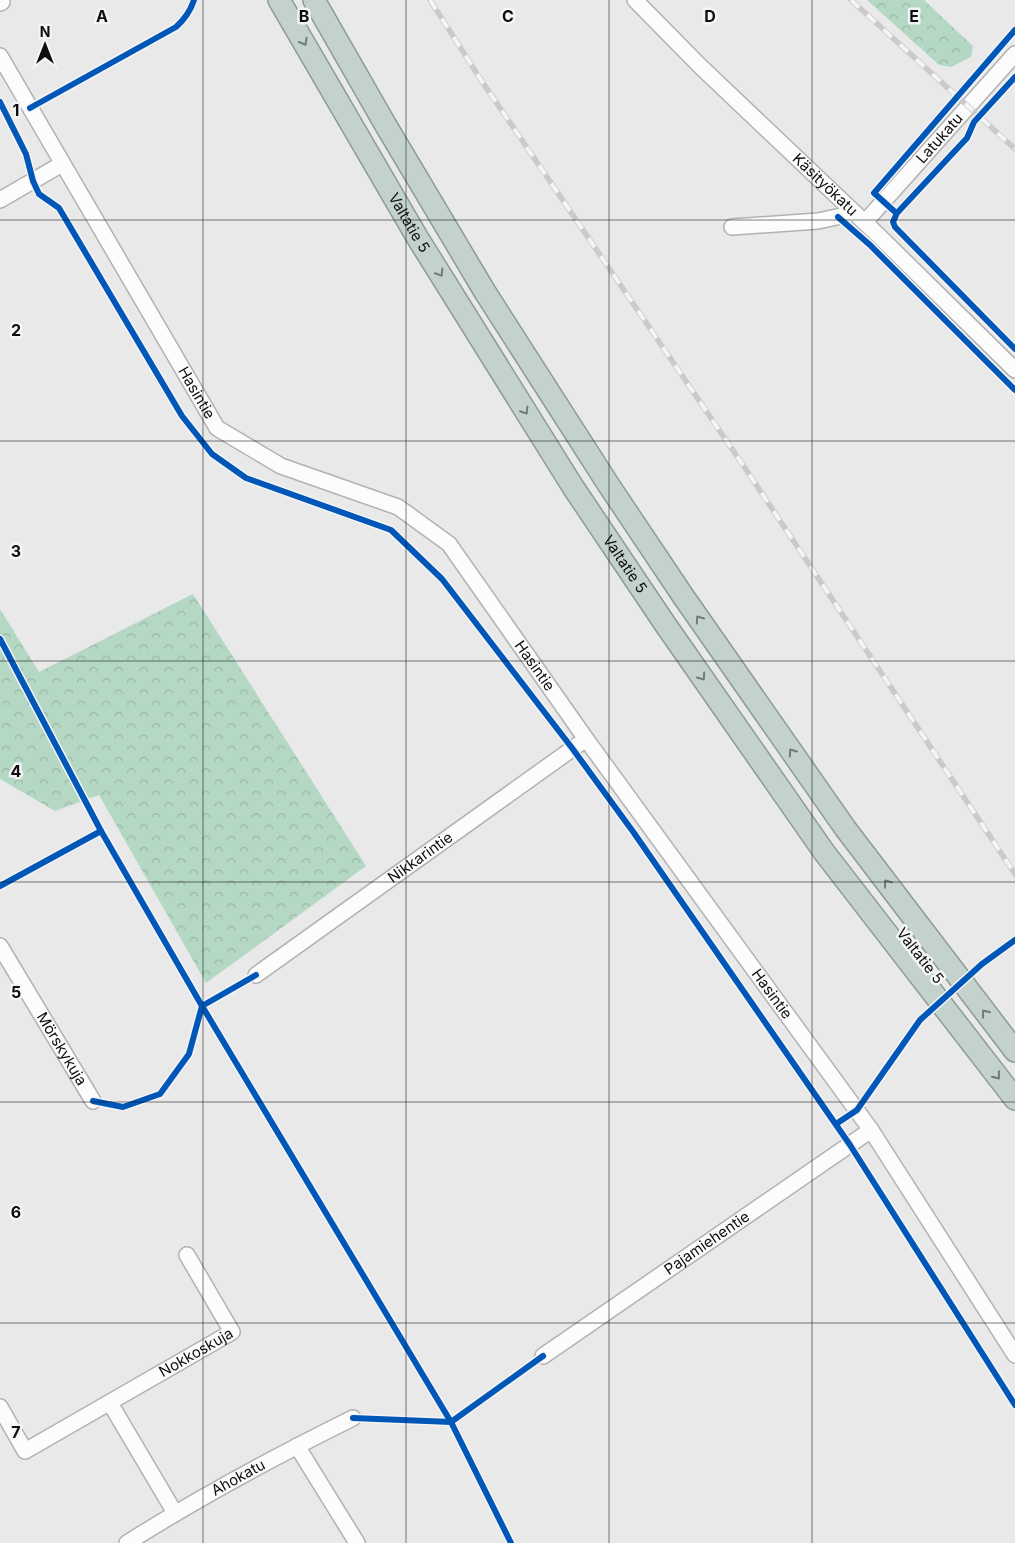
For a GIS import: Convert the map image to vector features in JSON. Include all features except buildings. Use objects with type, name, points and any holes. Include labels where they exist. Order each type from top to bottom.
[{"type":"highway","name":"Valtatie 5","points":[[279,0],[418,237],[573,487],[665,624],[824,852],[1015,1099]]},
{"type":"highway","name":"Valtatie 5","points":[[314,0],[485,292],[608,484],[683,596],[845,828],[1015,1052]]},
{"type":"street","name":"Käsityökatu","points":[[635,0],[700,66],[860,218],[1015,370]]},
{"type":"street","name":"Latukatu","points":[[860,218],[1015,54]]},
{"type":"street","name":"Hasintie","points":[[0,56],[217,428],[281,466],[398,507],[449,544],[586,738],[871,1130],[1015,1355]]},
{"type":"street","points":[[0,200],[62,164]]},
{"type":"street","points":[[732,227],[860,218]]},
{"type":"street","name":"Nikkarintie","points":[[256,975],[586,738]]},
{"type":"street","name":"Mörskykuja","points":[[0,946],[93,1101]]},
{"type":"street","name":"Pajamiehentie","points":[[543,1356],[871,1130]]},
{"type":"street","name":"Nokkoskuja","points":[[0,1407],[25,1452],[232,1332],[187,1255]]},
{"type":"street","points":[[110,1403],[175,1513]]},
{"type":"street","name":"Ahokatu","points":[[127,1543],[175,1513],[297,1446],[353,1418]]},
{"type":"street","points":[[297,1446],[356,1543]]},
{"type":"green space","points":[[867,0],[924,0],[973,46],[971,57],[951,67],[939,65]]},
{"type":"green space","points":[[193,594],[366,866],[206,983],[99,795],[55,811],[0,779],[0,609],[39,672]]},
{"type":"railway","points":[[430,0],[483,83],[745,468],[1015,874]]},
{"type":"railway","points":[[851,0],[1015,149]]},
{"type":"cycle path","points":[[30,108],[176,27],[187,15],[194,0]]},
{"type":"cycle path","points":[[894,211],[874,193],[1015,30]]},
{"type":"cycle path","points":[[1015,77],[974,122],[967,138],[897,213],[893,222],[895,227],[1015,349]]},
{"type":"cycle path","points":[[0,102],[26,154],[33,181],[39,194],[59,208],[182,416],[212,454],[246,478],[391,530],[442,579],[572,748],[634,833],[850,1145],[1015,1405]]},
{"type":"cycle path","points":[[838,217],[870,245],[1015,390]]},
{"type":"cycle path","points":[[0,639],[101,831],[202,1006],[451,1422],[511,1543]]},
{"type":"cycle path","points":[[0,886],[101,831]]},
{"type":"cycle path","points":[[836,1124],[857,1110],[920,1020],[982,964],[1015,940]]},
{"type":"cycle path","points":[[93,1101],[123,1107],[160,1094],[189,1054],[202,1006],[256,975]]},
{"type":"cycle path","points":[[353,1418],[451,1422],[543,1356]]}]
